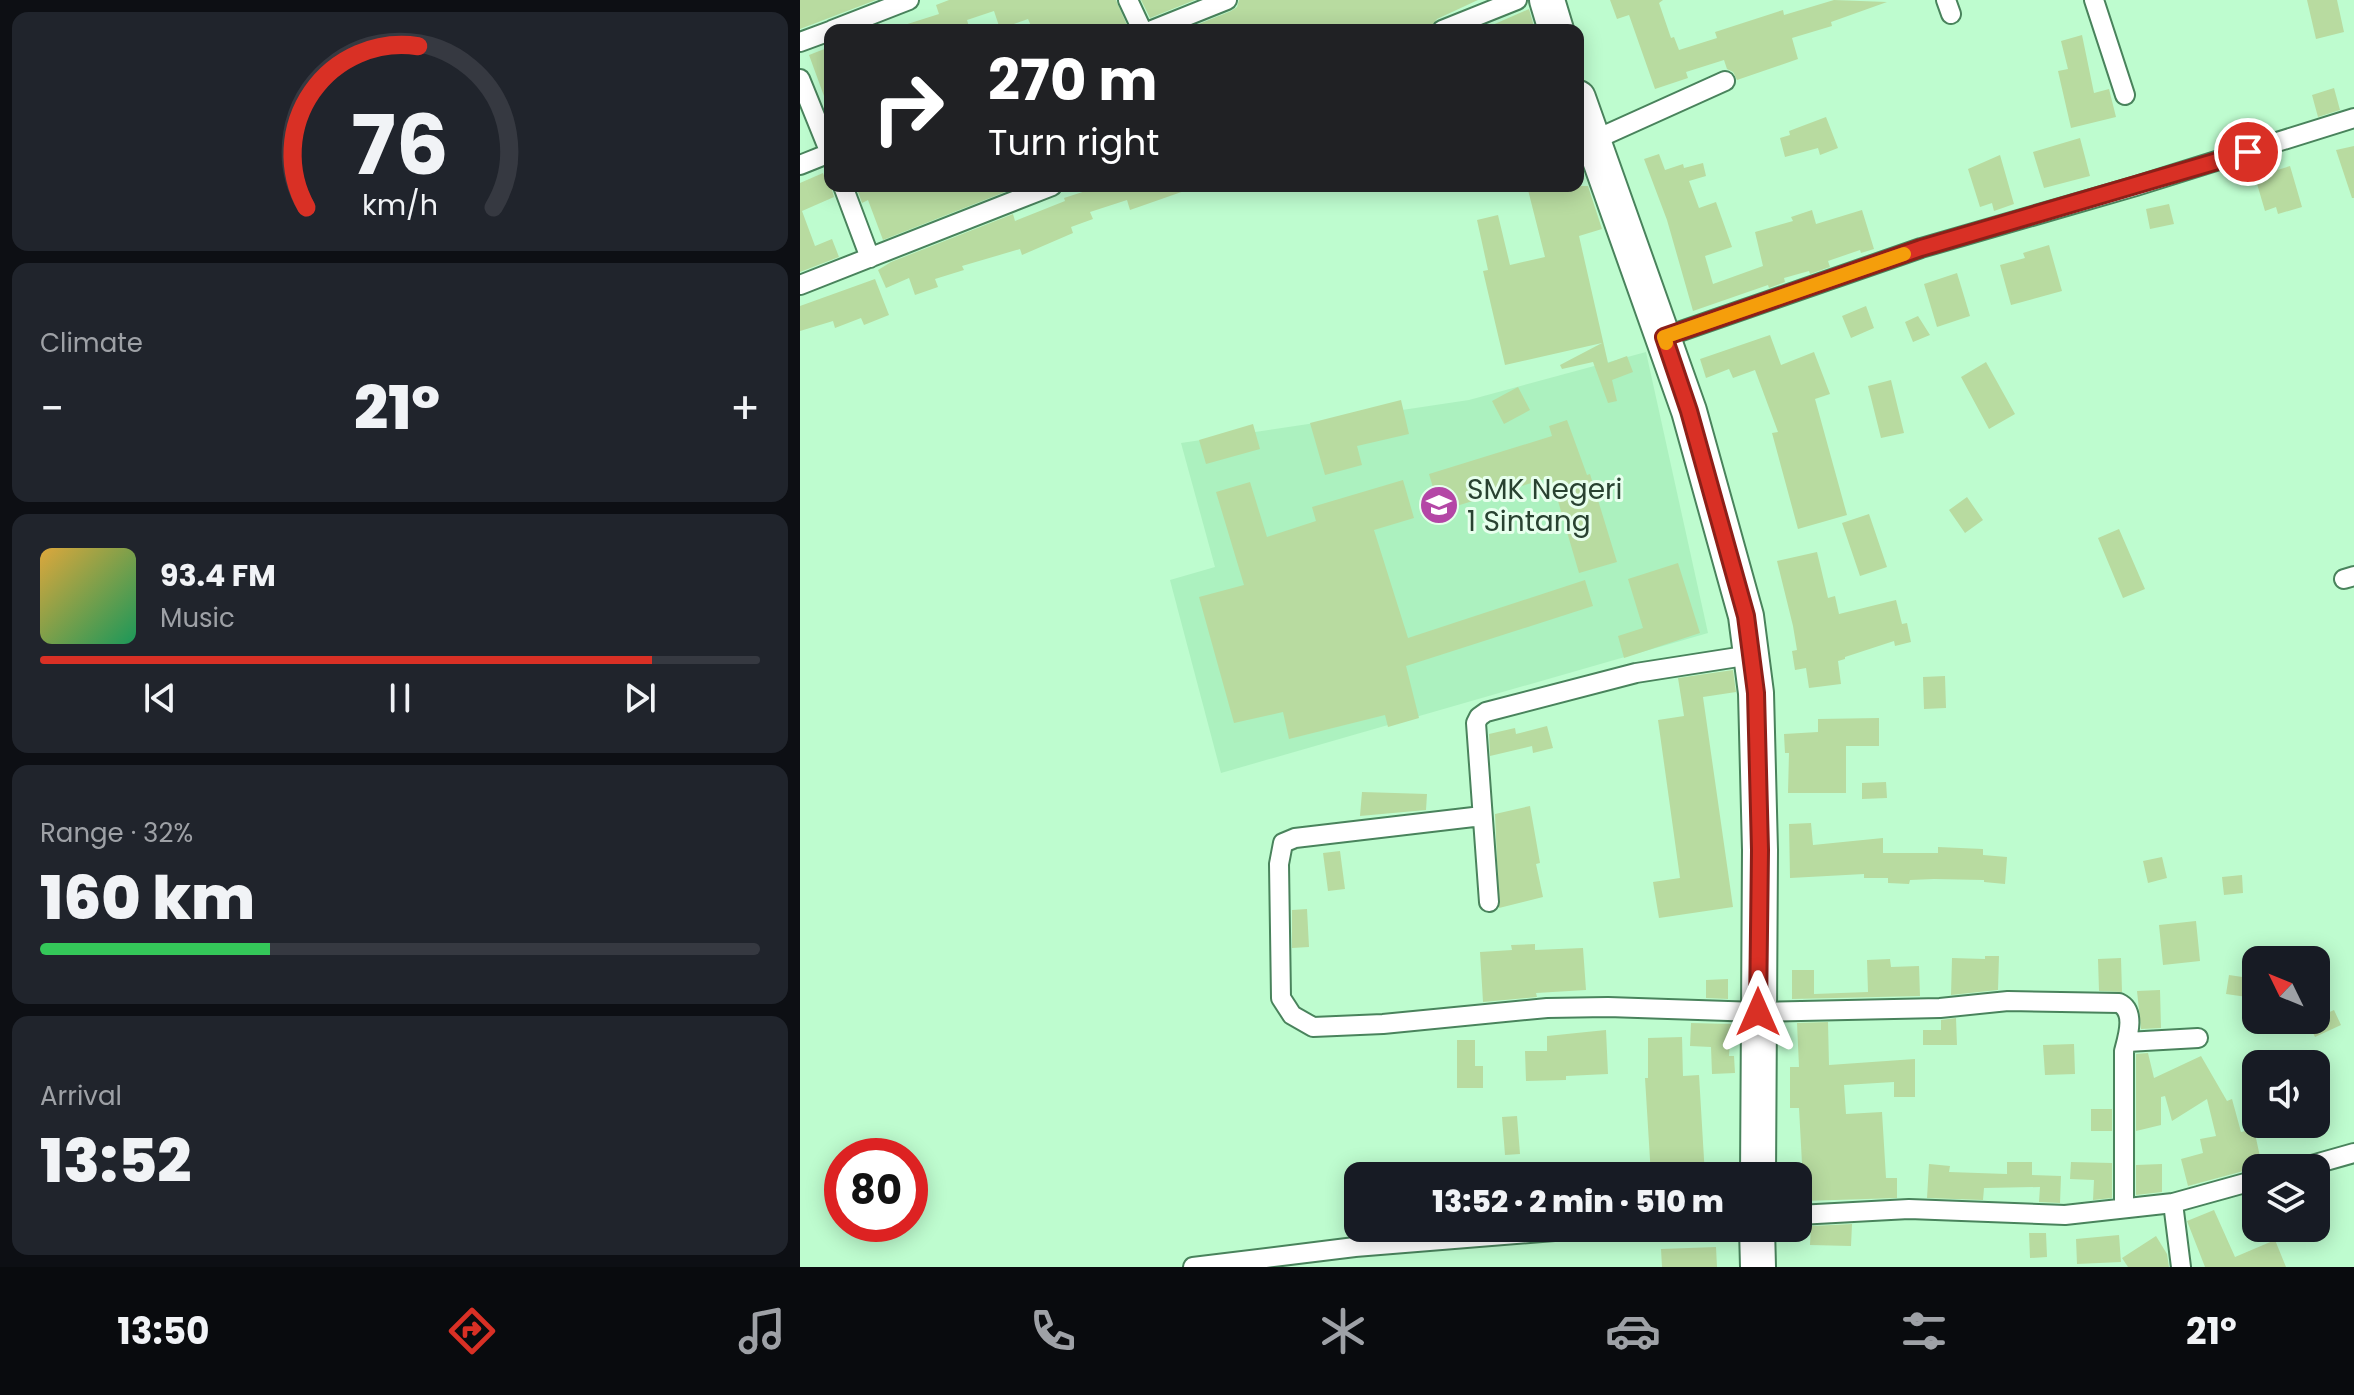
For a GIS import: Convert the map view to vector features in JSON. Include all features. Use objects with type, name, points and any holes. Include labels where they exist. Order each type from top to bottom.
[{"type":"highway","points":[[1547,0],[1554,24]]},
{"type":"highway","points":[[1584,116],[1689,411],[1746,616],[1756,693],[1760,850],[1758,1162]]},
{"type":"highway","points":[[1757,1242],[1758,1267]]},
{"type":"street","points":[[847,24],[909,0]]},
{"type":"street","points":[[1128,0],[1139,24]]},
{"type":"street","points":[[1167,24],[1227,0]]},
{"type":"street","points":[[1457,24],[1517,0]]},
{"type":"street","points":[[2094,0],[2125,95]]},
{"type":"street","points":[[800,42],[824,33]]},
{"type":"street","points":[[800,79],[824,138]]},
{"type":"street","points":[[1592,141],[1725,81]]},
{"type":"street","points":[[1664,337],[1921,248],[2136,186],[2354,118]]},
{"type":"street","points":[[800,165],[824,155]]},
{"type":"street","points":[[845,192],[870,258]]},
{"type":"street","points":[[800,285],[1037,192]]},
{"type":"street","points":[[1489,902],[1476,723],[1479,717],[1486,712],[1636,673],[1751,655]]},
{"type":"street","points":[[1482,816],[1295,838],[1283,843],[1279,864],[1281,998],[1292,1015],[1313,1027],[1383,1024],[1547,1008],[1758,1012],[1940,1008],[2008,1001],[2113,1001],[2127,1008],[2124,1208]]},
{"type":"street","points":[[2127,1042],[2198,1038]]},
{"type":"street","points":[[2330,1160],[2354,1153]]},
{"type":"street","points":[[1812,1214],[1909,1209],[2065,1215],[2173,1203],[2242,1184]]},
{"type":"street","points":[[2173,1203],[2181,1267]]},
{"type":"street","points":[[1193,1267],[1417,1242]]},
{"type":"shaded area","name":"SMK Negeri 1 Sintang","points":[[1646,352],[1708,633],[1221,773],[1170,580],[1215,567],[1181,443],[1469,400]]},
{"type":"building","points":[[800,0],[876,0],[800,29]]},
{"type":"building","points":[[949,0],[1116,0],[1126,24],[1030,24],[1028,19],[1014,24],[998,24],[994,11],[967,20],[968,24],[907,24],[939,14],[936,5]]},
{"type":"building","points":[[1141,0],[1195,0],[1150,18]]},
{"type":"building","points":[[1239,0],[1478,0],[1437,19],[1433,24],[1199,24],[1237,7]]},
{"type":"building","points":[[1610,0],[1663,0],[1659,3],[1671,38],[1674,37],[1679,50],[1717,38],[1715,32],[1783,10],[1784,15],[1834,0],[1887,2],[1831,22],[1832,26],[1792,38],[1798,59],[1737,80],[1724,60],[1686,72],[1688,78],[1655,89],[1629,15],[1617,19]]},
{"type":"building","points":[[2307,0],[2337,0],[2344,32],[2316,39]]},
{"type":"building","points":[[1529,9],[1533,24],[1495,24]]},
{"type":"building","points":[[2082,35],[2094,93],[2109,89],[2116,117],[2071,128],[2058,71],[2068,69],[2061,41]]},
{"type":"building","points":[[824,49],[824,96],[809,55]]},
{"type":"building","points":[[2334,88],[2340,110],[2318,117],[2312,95]]},
{"type":"building","points":[[1826,117],[1838,148],[1820,155],[1818,148],[1785,157],[1780,138],[1790,135],[1789,131]]},
{"type":"building","points":[[2080,138],[2090,176],[2044,188],[2033,152]]},
{"type":"building","points":[[2354,146],[2354,198],[2352,198],[2336,150]]},
{"type":"building","points":[[1659,154],[1665,170],[1683,164],[1684,168],[1703,163],[1706,176],[1689,181],[1699,208],[1716,202],[1732,247],[1705,256],[1713,284],[1763,266],[1755,232],[1793,221],[1791,217],[1812,210],[1816,224],[1862,210],[1874,249],[1861,253],[1860,250],[1828,261],[1830,267],[1784,278],[1785,282],[1769,288],[1768,285],[1693,311],[1667,220],[1644,159]]},
{"type":"building","points":[[2000,155],[2014,204],[1994,211],[1992,203],[1980,207],[1968,169]]},
{"type":"building","points":[[2290,166],[2302,207],[2278,214],[2276,207],[2265,211],[2255,177]]},
{"type":"building","points":[[823,173],[824,192],[833,192],[834,197],[802,211],[815,246],[832,239],[839,257],[800,272],[800,183]]},
{"type":"building","points":[[1584,186],[1588,186],[1602,229],[1579,236],[1608,363],[1627,356],[1633,372],[1612,380],[1617,401],[1608,403],[1593,362],[1562,369],[1560,365],[1602,343],[1505,365],[1483,271],[1488,270],[1477,220],[1498,215],[1510,265],[1545,257],[1529,192],[1584,192]]},
{"type":"building","points":[[858,192],[1005,192],[883,240],[868,200],[862,203]]},
{"type":"building","points":[[1082,192],[1181,192],[1130,210],[1127,200],[1090,212],[1093,219],[1071,227],[1073,233],[1022,255],[1020,249],[962,266],[964,270],[935,279],[938,287],[915,295],[909,278],[886,288],[878,270],[891,262],[1013,214],[1015,221],[1065,201],[1064,198]]},
{"type":"building","points":[[2169,204],[2174,224],[2150,229],[2146,209]]},
{"type":"building","points":[[2049,245],[2062,291],[2011,305],[2000,265],[2025,258],[2023,253]]},
{"type":"building","points":[[1957,273],[1970,316],[1937,327],[1924,284]]},
{"type":"building","points":[[875,279],[889,315],[864,325],[861,318],[835,328],[833,321],[800,331],[800,306]]},
{"type":"building","points":[[1866,306],[1874,328],[1851,338],[1842,316]]},
{"type":"building","points":[[1918,316],[1930,335],[1913,342],[1905,322]]},
{"type":"building","points":[[1770,335],[1781,365],[1814,352],[1830,394],[1815,399],[1847,515],[1798,529],[1772,433],[1778,432],[1755,370],[1733,378],[1729,369],[1706,378],[1700,359]]},
{"type":"building","points":[[1986,362],[2015,414],[1989,429],[1961,377]]},
{"type":"building","points":[[1891,380],[1904,433],[1881,438],[1868,386]]},
{"type":"building","points":[[1518,387],[1530,410],[1504,424],[1492,401]]},
{"type":"building","points":[[1401,400],[1409,434],[1357,446],[1362,465],[1325,475],[1310,423]]},
{"type":"building","points":[[1567,420],[1587,475],[1590,474],[1617,562],[1579,573],[1551,477],[1440,511],[1429,474],[1552,436],[1549,426]]},
{"type":"building","points":[[1253,424],[1260,449],[1206,464],[1199,440]]},
{"type":"building","points":[[1403,480],[1414,518],[1374,530],[1408,638],[1585,580],[1593,606],[1406,666],[1419,718],[1388,727],[1385,715],[1289,739],[1283,712],[1234,723],[1199,597],[1244,585],[1216,492],[1250,482],[1267,537],[1316,521],[1312,507]]},
{"type":"building","points":[[1967,497],[1983,520],[1965,533],[1949,510]]},
{"type":"building","points":[[1869,514],[1887,567],[1860,576],[1842,523]]},
{"type":"building","points":[[2119,529],[2145,589],[2123,598],[2098,538]]},
{"type":"building","points":[[1817,552],[1828,598],[1835,596],[1839,614],[1896,600],[1902,624],[1907,623],[1911,642],[1895,646],[1894,641],[1845,657],[1838,661],[1841,684],[1809,688],[1806,668],[1795,670],[1792,651],[1797,650],[1777,561]]},
{"type":"building","points":[[1678,563],[1700,633],[1624,658],[1618,636],[1643,628],[1628,579]]},
{"type":"building","points":[[1733,670],[1736,692],[1703,697],[1733,907],[1659,918],[1653,882],[1680,878],[1658,720],[1684,716],[1678,678]]},
{"type":"building","points":[[1945,676],[1946,708],[1924,709],[1923,677]]},
{"type":"building","points":[[1879,718],[1879,746],[1846,746],[1846,793],[1788,793],[1789,753],[1785,753],[1784,734],[1818,732],[1818,719]]},
{"type":"building","points":[[1547,726],[1553,748],[1533,753],[1532,746],[1490,756],[1489,734],[1515,728],[1516,734]]},
{"type":"building","points":[[1886,782],[1887,798],[1862,799],[1862,783]]},
{"type":"building","points":[[1362,792],[1427,794],[1426,810],[1360,816]]},
{"type":"building","points":[[1530,806],[1543,897],[1499,908],[1495,814]]},
{"type":"building","points":[[1811,823],[1813,845],[1883,838],[1883,853],[1938,853],[1938,847],[1983,849],[1983,855],[2007,857],[2005,884],[1984,880],[1934,879],[1910,880],[1909,884],[1888,883],[1888,878],[1864,878],[1864,874],[1790,878],[1789,824]]},
{"type":"building","points":[[1340,851],[1345,889],[1328,891],[1323,853]]},
{"type":"building","points":[[2162,857],[2167,878],[2148,883],[2143,861]]},
{"type":"building","points":[[2242,875],[2243,893],[2224,895],[2222,877]]},
{"type":"building","points":[[1307,909],[1309,947],[1292,948],[1292,910]]},
{"type":"building","points":[[2196,921],[2200,961],[2163,965],[2159,925]]},
{"type":"building","points":[[1535,944],[1535,950],[1583,948],[1586,990],[1536,993],[1537,997],[1483,1002],[1480,952],[1512,950],[1511,945]]},
{"type":"building","points":[[1985,956],[1999,956],[1998,990],[1951,995],[1952,958],[1985,959]]},
{"type":"building","points":[[2121,958],[2122,992],[2099,991],[2098,959]]},
{"type":"building","points":[[1890,959],[1891,967],[1919,966],[1920,996],[1792,999],[1792,970],[1814,970],[1814,994],[1868,992],[1867,960]]},
{"type":"building","points":[[2229,975],[2242,977],[2242,996],[2226,994]]},
{"type":"building","points":[[1728,979],[1728,999],[1706,998],[1706,980]]},
{"type":"building","points":[[2160,990],[2161,1028],[2141,1029],[2137,991]]},
{"type":"building","points":[[2334,1010],[2341,1025],[2330,1030],[2330,1012]]},
{"type":"building","points":[[1956,1018],[1957,1045],[1923,1045],[1923,1030],[1941,1030],[1941,1020]]},
{"type":"building","points":[[1828,1022],[1829,1065],[1915,1059],[1915,1097],[1894,1097],[1894,1082],[1844,1085],[1846,1114],[1882,1112],[1886,1178],[1897,1178],[1897,1198],[1812,1201],[1812,1162],[1802,1162],[1799,1108],[1790,1108],[1790,1067],[1799,1067],[1797,1023]]},
{"type":"building","points":[[1691,1023],[1731,1024],[1729,1056],[1734,1056],[1735,1073],[1712,1074],[1711,1047],[1690,1046]]},
{"type":"building","points":[[1606,1030],[1608,1074],[1566,1076],[1566,1080],[1526,1081],[1525,1051],[1547,1051],[1547,1036]]},
{"type":"building","points":[[1682,1037],[1683,1076],[1699,1075],[1704,1162],[1650,1162],[1645,1078],[1648,1078],[1648,1038]]},
{"type":"building","points":[[1457,1040],[1475,1040],[1475,1066],[1483,1066],[1483,1088],[1457,1088]]},
{"type":"building","points":[[2074,1044],[2075,1074],[2045,1075],[2043,1045]]},
{"type":"building","points":[[2148,1053],[2154,1078],[2201,1056],[2227,1101],[2232,1099],[2242,1138],[2256,1138],[2259,1154],[2242,1154],[2242,1171],[2188,1186],[2181,1159],[2203,1153],[2200,1139],[2216,1136],[2207,1099],[2172,1121],[2165,1096],[2161,1097],[2161,1125],[2136,1131],[2136,1054]]},
{"type":"building","points":[[2091,1109],[2112,1109],[2112,1131],[2091,1131]]},
{"type":"building","points":[[1517,1116],[1520,1154],[1505,1155],[1502,1117]]},
{"type":"building","points":[[2007,1162],[2032,1162],[2032,1175],[2061,1176],[2060,1203],[2039,1202],[2040,1187],[1984,1188],[1983,1200],[1927,1198],[1929,1164],[1950,1166],[1949,1172],[2007,1174]]},
{"type":"building","points":[[2071,1162],[2112,1163],[2112,1198],[2093,1200],[2094,1180],[2070,1179]]},
{"type":"building","points":[[2162,1164],[2162,1192],[2136,1195],[2136,1165]]},
{"type":"building","points":[[2214,1210],[2235,1257],[2276,1242],[2286,1267],[2205,1267],[2187,1221]]},
{"type":"building","points":[[1852,1224],[1851,1246],[1810,1245],[1812,1226]]},
{"type":"building","points":[[2029,1233],[2046,1233],[2047,1257],[2030,1258]]},
{"type":"building","points":[[2119,1235],[2121,1262],[2077,1264],[2076,1239]]},
{"type":"building","points":[[2156,1236],[2167,1254],[2169,1267],[2128,1267],[2122,1258]]},
{"type":"building","points":[[1716,1247],[1717,1267],[1662,1267],[1661,1249]]},
{"type":"slow traffic","points":[[1666,343],[1664,337],[1904,254]]},
{"type":"place","name":"SMK Negeri 1 Sintang","points":[[1439,505]]},
{"type":"route","points":[[1758,1012],[1760,850],[1756,693],[1746,616],[1718,508],[1664,337],[1921,248],[2248,152]]}]
